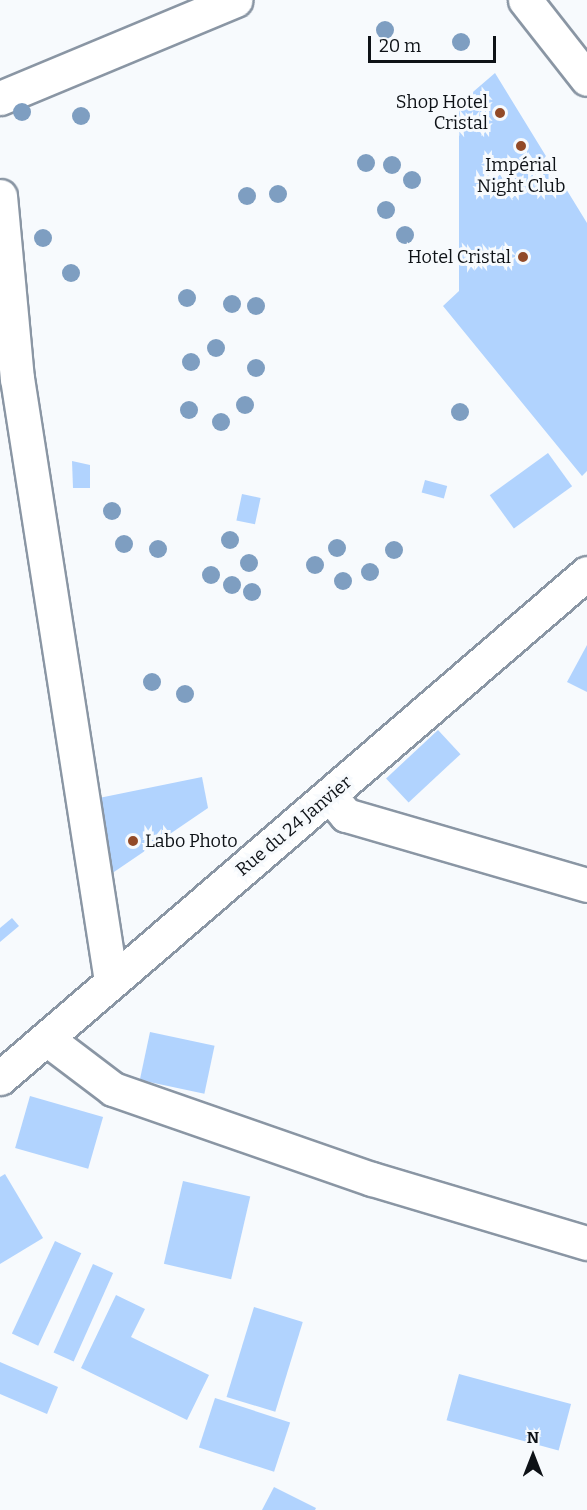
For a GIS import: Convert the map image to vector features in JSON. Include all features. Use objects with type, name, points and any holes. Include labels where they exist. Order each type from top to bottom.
[{"type":"street","points":[[0,98],[235,0]]},
{"type":"street","points":[[525,0],[587,80]]},
{"type":"street","points":[[0,196],[8,379],[111,981]]},
{"type":"street","name":"Rue du 24 Janvier","points":[[0,1078],[587,573]]},
{"type":"street","points":[[330,796],[346,815],[587,885]]},
{"type":"street","points":[[47,1039],[113,1089],[372,1179],[587,1243]]},
{"type":"building","name":"Hotel Cristal","points":[[495,73],[587,223],[587,471],[582,476],[443,306],[459,291],[459,104]]},
{"type":"building","points":[[548,453],[572,486],[514,528],[490,495]]},
{"type":"building","points":[[72,461],[90,465],[90,488],[73,488]]},
{"type":"building","points":[[425,480],[447,486],[444,499],[422,493]]},
{"type":"building","points":[[242,494],[261,498],[255,524],[236,520]]},
{"type":"building","points":[[587,645],[587,692],[567,682]]},
{"type":"building","points":[[438,730],[461,754],[409,803],[386,778]]},
{"type":"building","name":"Labo Photo","points":[[202,777],[208,808],[111,874],[99,798]]},
{"type":"building","points":[[12,918],[19,926],[0,942],[0,928]]},
{"type":"building","points":[[150,1032],[215,1046],[204,1094],[140,1080]]},
{"type":"building","points":[[30,1096],[103,1117],[88,1169],[15,1148]]},
{"type":"building","points":[[5,1174],[43,1238],[0,1264],[0,1177]]},
{"type":"building","points":[[183,1181],[250,1197],[231,1279],[164,1264]]},
{"type":"building","points":[[55,1241],[81,1253],[38,1346],[12,1333]]},
{"type":"building","points":[[93,1264],[113,1273],[74,1362],[54,1353]]},
{"type":"building","points":[[116,1295],[145,1309],[131,1337],[209,1375],[187,1420],[81,1368]]},
{"type":"building","points":[[254,1307],[303,1322],[275,1412],[227,1397]]},
{"type":"building","points":[[0,1362],[58,1387],[47,1414],[0,1394]]},
{"type":"building","points":[[459,1374],[571,1404],[559,1450],[447,1420]]},
{"type":"building","points":[[215,1398],[290,1422],[274,1472],[199,1447]]},
{"type":"building","points":[[274,1487],[316,1508],[315,1510],[262,1510]]},
{"type":"place","name":"Shop Hotel Cristal","points":[[500,113]]},
{"type":"place","name":"Impérial Night Club","points":[[521,146]]},
{"type":"place","name":"Hotel Cristal","points":[[523,257]]},
{"type":"place","name":"Labo Photo","points":[[133,841]]}]
